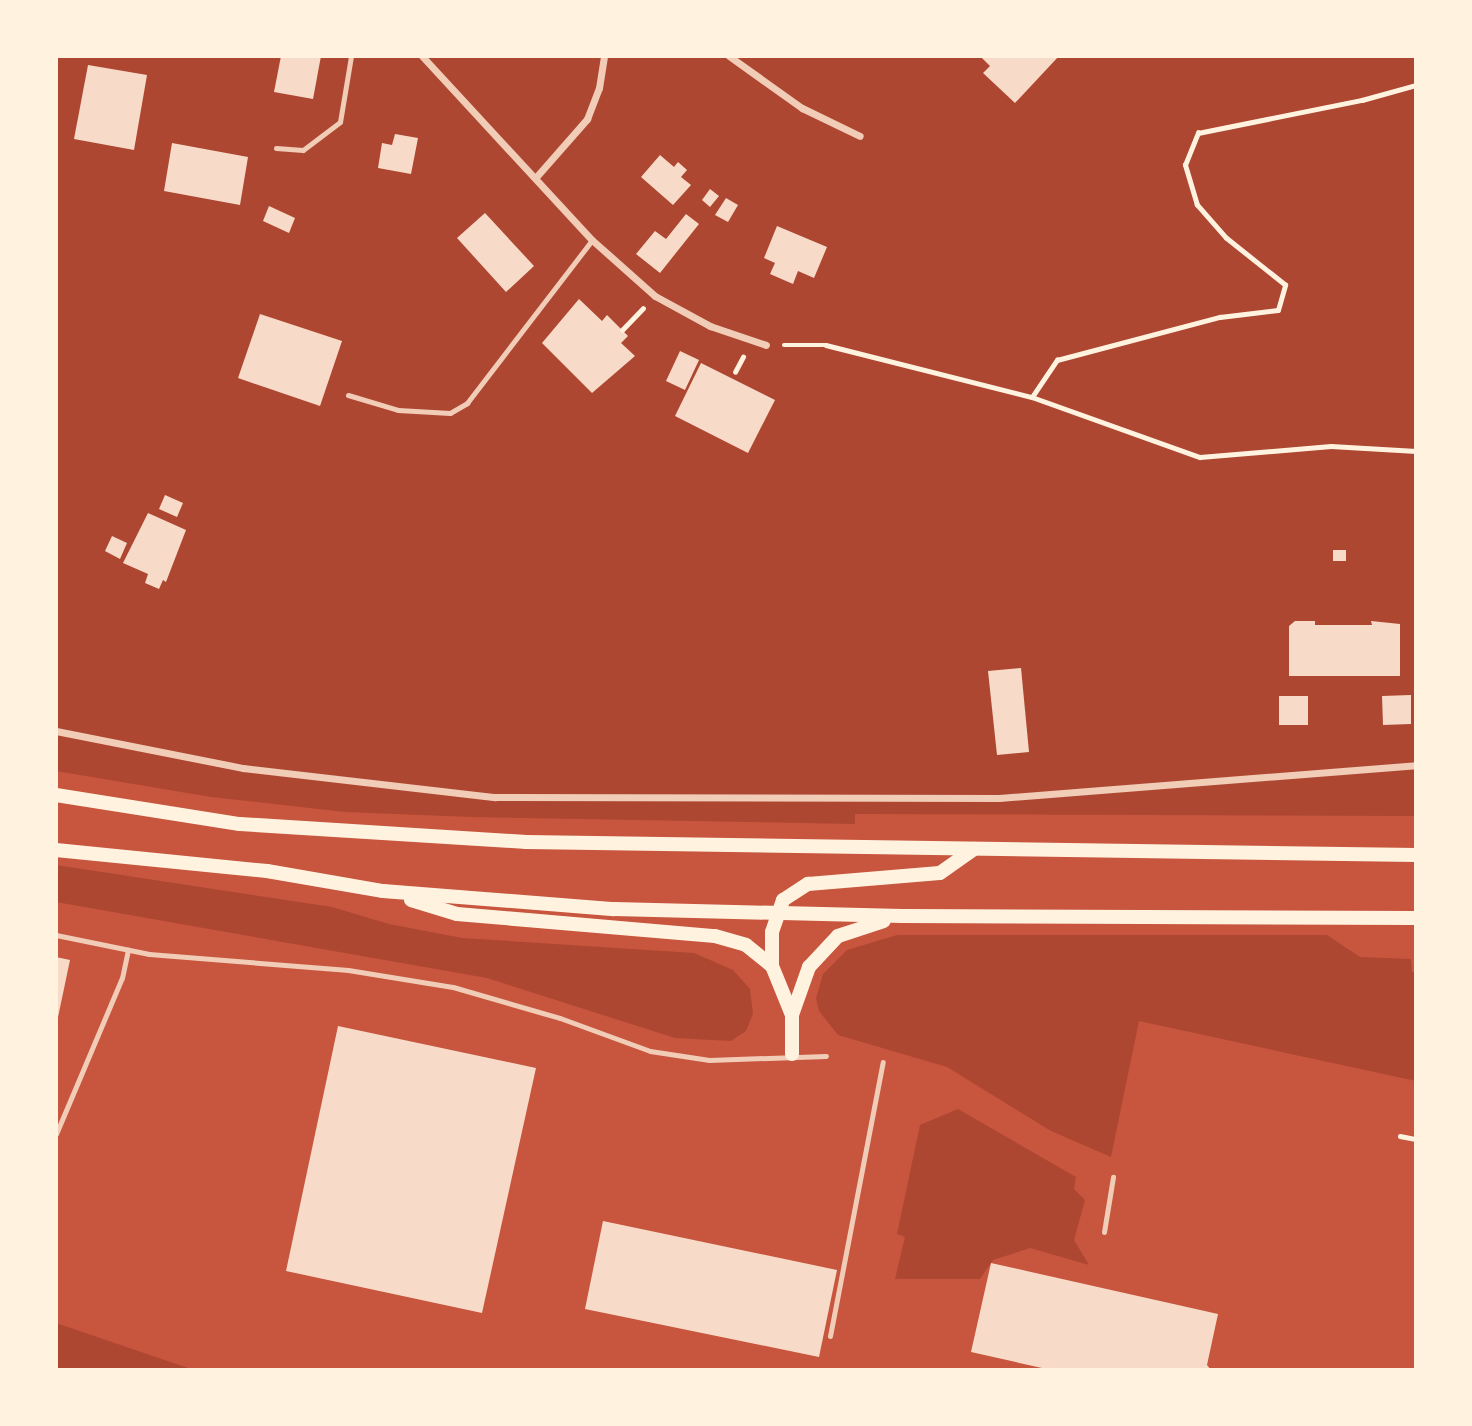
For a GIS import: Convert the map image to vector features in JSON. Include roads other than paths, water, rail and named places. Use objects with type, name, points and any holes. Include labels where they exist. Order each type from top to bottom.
[{"type":"main road","points":[[56,795],[240,824],[526,842],[1416,855]]},
{"type":"main road","points":[[792,1014],[772,966],[776,913],[783,900],[808,884],[940,873],[974,849]]},
{"type":"main road","points":[[56,850],[267,871],[383,891],[614,909],[902,916],[1416,918]]},
{"type":"main road","points":[[383,891],[457,914],[715,936],[746,945],[772,966]]},
{"type":"main road","points":[[792,1054],[792,1014],[809,967],[822,950],[838,936],[902,916]]},
{"type":"street","points":[[422,56],[537,176],[592,240],[654,296],[710,326],[766,345]]},
{"type":"street","points":[[537,176],[586,119],[599,88],[604,56]]},
{"type":"street","points":[[729,56],[802,108],[860,136]]},
{"type":"street","points":[[56,731],[243,768],[495,797],[999,798],[1416,765]]},
{"type":"lane","points":[[276,148],[303,150],[340,122],[351,56]]},
{"type":"lane","points":[[348,395],[398,410],[450,413],[467,403],[592,240]]},
{"type":"lane","points":[[56,935],[128,950],[348,970],[453,987],[560,1018],[650,1052],[709,1060],[792,1054],[825,1056]]},
{"type":"lane","points":[[56,1134],[122,978],[128,950]]},
{"type":"lane","points":[[830,1336],[883,1062]]},
{"type":"lane","points":[[1104,1231],[1113,1177]]}]
